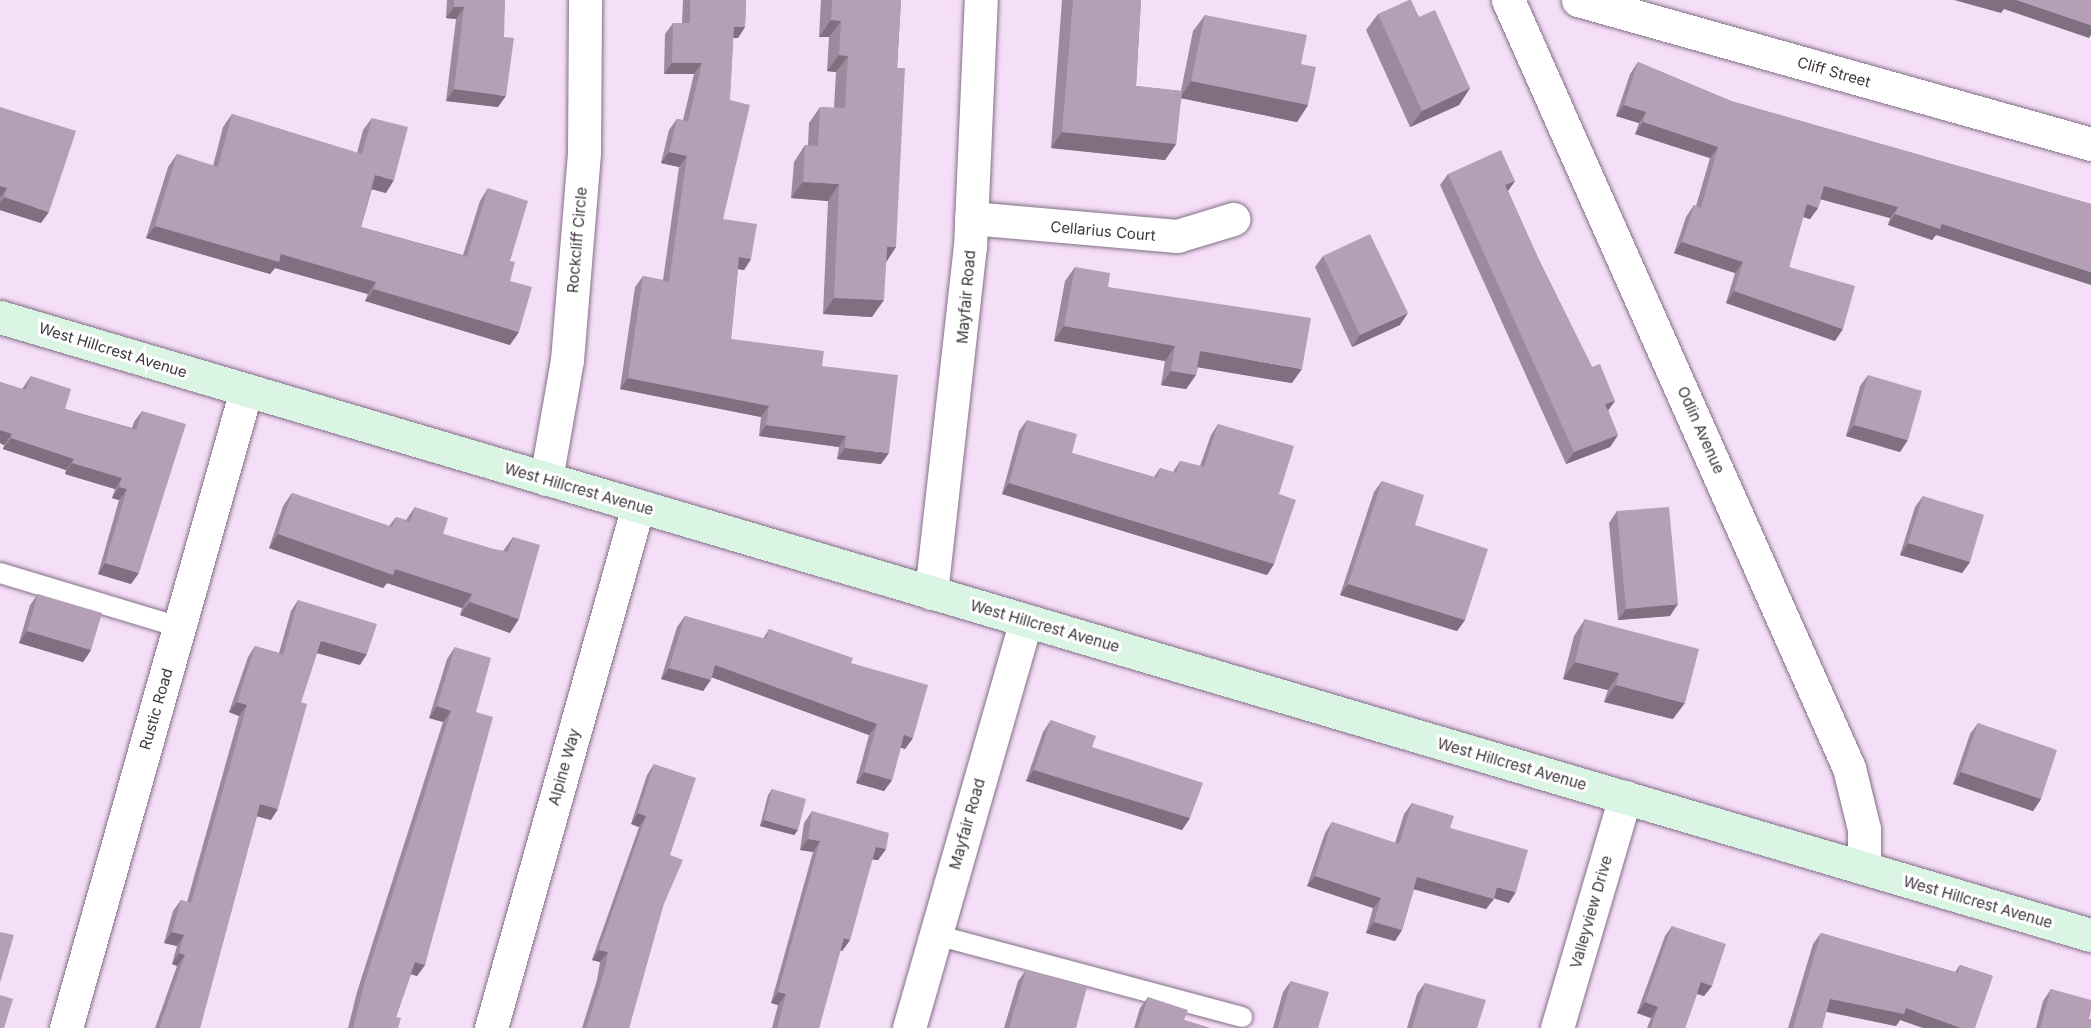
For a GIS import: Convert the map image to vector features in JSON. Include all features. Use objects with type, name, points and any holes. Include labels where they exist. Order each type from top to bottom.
[{"type":"street","name":"Rockcliff Circle","points":[[546,479],[567,360],[584,152],[585,0]]},
{"type":"street","name":"Mayfair Road","points":[[931,593],[952,442],[971,218],[981,0]]},
{"type":"street","name":"Odlin Avenue","points":[[1508,0],[1849,768],[1864,830],[1864,868]]},
{"type":"street","name":"Cliff Street","points":[[1578,0],[2091,144]]},
{"type":"street","name":"Cellarius Court","points":[[971,218],[1177,236],[1233,219]]},
{"type":"street","name":"West Hillcrest Avenue","points":[[0,317],[2091,935]]},
{"type":"street","name":"Rustic Road","points":[[66,1028],[246,390]]},
{"type":"street","name":"Alpine Way","points":[[491,1028],[638,506]]},
{"type":"street","name":"Mayfair Road","points":[[909,1028],[1026,620]]},
{"type":"street","name":"Valleyview Drive","points":[[1557,1028],[1625,797]]},
{"type":"lane","points":[[0,573],[179,627]]},
{"type":"lane","points":[[936,935],[1242,1017]]},
{"type":"building","points":[[454,0],[505,0],[504,37],[514,38],[506,96],[454,89],[464,7],[454,7]]},
{"type":"building","points":[[690,0],[746,0],[745,27],[734,27],[730,100],[750,105],[723,219],[757,224],[751,259],[739,257],[731,339],[824,351],[822,366],[898,375],[889,453],[845,448],[846,436],[766,425],[769,406],[628,378],[643,276],[669,282],[687,156],[669,152],[677,119],[688,121],[702,63],[672,63],[673,23],[690,23]]},
{"type":"building","points":[[832,0],[901,0],[897,68],[905,68],[896,247],[887,247],[884,300],[834,298],[839,184],[803,182],[805,145],[818,146],[820,107],[845,108],[848,56],[839,55],[841,21],[831,20]]},
{"type":"building","points":[[1073,0],[1141,0],[1136,86],[1182,91],[1176,144],[1062,132]]},
{"type":"building","points":[[1409,0],[1419,17],[1435,10],[1470,88],[1422,111],[1378,14]]},
{"type":"building","points":[[2017,0],[2091,0],[2091,25]]},
{"type":"building","points":[[1205,15],[1307,35],[1301,64],[1316,67],[1308,105],[1191,81]]},
{"type":"building","points":[[1638,62],[1731,101],[2091,204],[2091,272],[1942,224],[1940,229],[1895,214],[1898,207],[1824,186],[1818,208],[1807,204],[1789,267],[1855,286],[1843,329],[1734,291],[1743,262],[1682,242],[1694,205],[1701,208],[1718,147],[1643,122],[1646,112],[1624,105]]},
{"type":"building","points":[[0,107],[76,131],[49,212],[4,197],[7,188],[0,186]]},
{"type":"building","points":[[232,114],[362,154],[372,118],[408,127],[394,180],[375,175],[361,227],[467,257],[488,188],[528,201],[510,261],[515,262],[510,281],[532,287],[519,332],[374,289],[376,282],[281,254],[279,262],[155,226],[177,154],[218,167]]},
{"type":"building","points":[[1501,150],[1515,181],[1505,185],[1539,260],[1592,367],[1600,364],[1615,401],[1605,404],[1618,435],[1574,452],[1448,174]]},
{"type":"building","points":[[1370,234],[1408,313],[1360,335],[1323,256]]},
{"type":"building","points":[[1075,267],[1110,273],[1108,287],[1311,318],[1302,369],[1200,351],[1196,375],[1171,371],[1175,346],[1064,326]]},
{"type":"building","points":[[1868,375],[1922,391],[1908,440],[1854,425]]},
{"type":"building","points":[[31,376],[71,389],[65,409],[136,430],[142,411],[186,424],[139,573],[105,563],[127,489],[119,487],[122,478],[72,463],[74,459],[11,438],[12,434],[0,430],[0,382],[26,390]]},
{"type":"building","points":[[1027,420],[1077,434],[1072,453],[1157,478],[1160,468],[1176,473],[1180,461],[1204,467],[1218,424],[1294,446],[1279,494],[1296,500],[1274,564],[1009,483]]},
{"type":"building","points":[[1382,481],[1424,495],[1415,525],[1488,549],[1465,620],[1348,584]]},
{"type":"building","points":[[292,493],[392,527],[396,517],[410,522],[415,507],[448,518],[443,534],[493,549],[508,552],[513,537],[540,545],[519,619],[470,602],[472,594],[395,569],[393,575],[278,534]]},
{"type":"building","points":[[1923,496],[1984,515],[1970,562],[1908,543]]},
{"type":"building","points":[[1669,507],[1678,604],[1626,609],[1617,511]]},
{"type":"building","points":[[38,594],[102,613],[91,650],[27,631]]},
{"type":"building","points":[[298,600],[377,624],[367,654],[321,641],[301,702],[307,704],[278,809],[260,804],[200,1028],[159,1028],[185,955],[179,953],[184,935],[172,932],[181,900],[191,903],[247,705],[237,702],[255,646],[283,655]]},
{"type":"building","points":[[685,616],[766,639],[769,629],[853,658],[851,663],[928,685],[913,738],[904,735],[892,780],[864,772],[877,724],[715,665],[711,680],[669,668]]},
{"type":"building","points":[[1585,619],[1699,649],[1685,703],[1616,685],[1619,673],[1575,662]]},
{"type":"building","points":[[455,647],[491,658],[476,712],[493,717],[425,965],[415,962],[396,1017],[401,1018],[398,1028],[353,1028],[365,981],[451,711],[437,706]]},
{"type":"building","points":[[1051,720],[1096,736],[1092,747],[1203,783],[1190,818],[1034,770]]},
{"type":"building","points":[[1978,723],[2057,750],[2041,799],[1961,772]]},
{"type":"building","points":[[654,764],[696,778],[670,855],[683,860],[663,906],[629,1028],[586,1028],[605,969],[608,952],[599,950],[646,816],[638,813]]},
{"type":"building","points":[[772,789],[806,799],[798,830],[764,820]]},
{"type":"building","points":[[1412,803],[1454,816],[1450,828],[1528,850],[1516,892],[1497,887],[1494,899],[1417,877],[1402,930],[1374,922],[1381,898],[1315,876],[1332,822],[1399,844]]},
{"type":"building","points":[[812,811],[889,833],[886,849],[876,847],[850,940],[844,938],[819,1028],[777,1028],[786,994],[778,992],[820,841],[808,839]]},
{"type":"building","points":[[1672,926],[1726,944],[1712,986],[1701,982],[1685,1028],[1651,1028],[1658,1007],[1645,1002]]},
{"type":"building","points":[[0,932],[14,935],[0,983]]},
{"type":"building","points":[[1821,933],[1958,973],[1960,965],[1993,976],[1975,1028],[1962,1028],[1906,1008],[1904,1014],[1830,999],[1822,1028],[1793,1028]]},
{"type":"building","points":[[1026,970],[1087,987],[1076,1028],[1009,1028]]},
{"type":"building","points":[[1291,981],[1329,992],[1318,1028],[1278,1027]]},
{"type":"building","points":[[1425,983],[1486,1000],[1477,1028],[1412,1028]]},
{"type":"building","points":[[2051,989],[2091,1000],[2089,1019],[2091,1019],[2091,1028],[2040,1028]]},
{"type":"building","points":[[0,995],[13,999],[4,1028],[0,1028]]},
{"type":"building","points":[[1148,997],[1188,1010],[1184,1020],[1210,1028],[1138,1028]]}]
